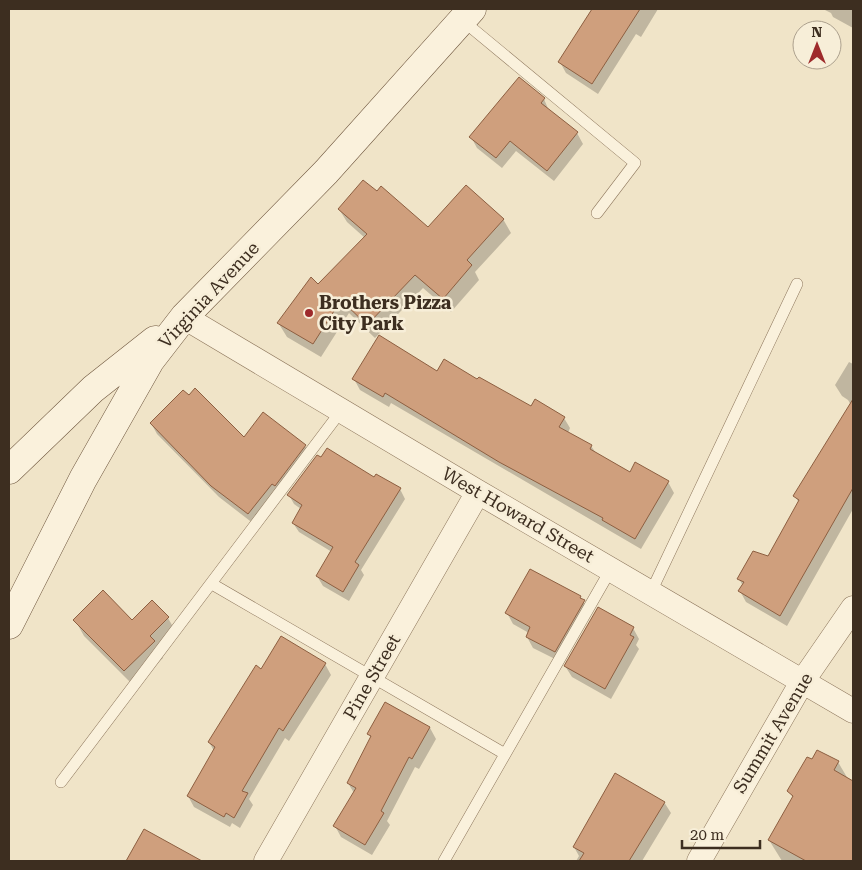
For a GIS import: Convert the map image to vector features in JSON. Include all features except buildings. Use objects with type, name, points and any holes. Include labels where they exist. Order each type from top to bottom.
[{"type":"main road","name":"Virginia Avenue","points":[[9,625],[116,418],[150,361],[184,317],[326,172],[467,14]]},
{"type":"main road","points":[[9,470],[93,389],[184,317]]},
{"type":"street","name":"West Howard Street","points":[[184,317],[478,492],[853,711]]},
{"type":"street","name":"Pine Street","points":[[266,861],[478,492]]},
{"type":"street","name":"Summit Avenue","points":[[699,861],[802,682],[853,608]]},
{"type":"lane","points":[[467,14],[635,163],[597,213]]},
{"type":"lane","points":[[650,592],[797,284]]},
{"type":"lane","points":[[62,782],[341,411]]},
{"type":"lane","points":[[444,861],[611,570]]},
{"type":"lane","points":[[212,584],[505,754]]},
{"type":"place","name":"Brothers Pizza City Park","points":[[309,313]]}]
